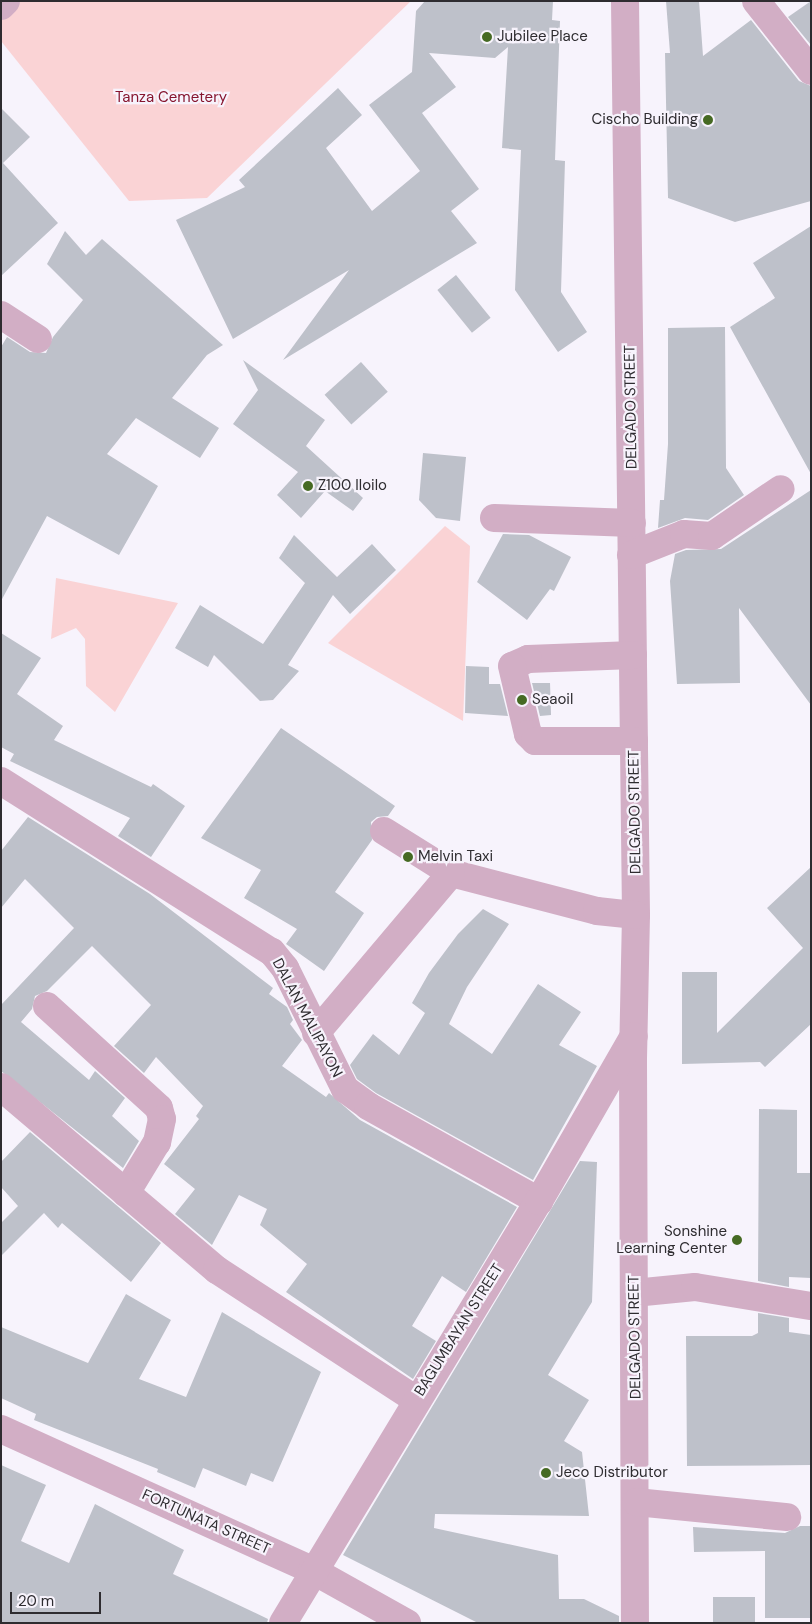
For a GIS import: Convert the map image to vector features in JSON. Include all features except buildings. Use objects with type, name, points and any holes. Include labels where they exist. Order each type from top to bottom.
[{"type":"street","points":[[1,6],[6,1]]},
{"type":"street","name":"DELGADO STREET","points":[[625,1],[636,915],[634,1036],[635,1623]]},
{"type":"street","points":[[756,1],[811,70]]},
{"type":"street","points":[[1,314],[38,339]]},
{"type":"street","points":[[631,555],[684,534],[712,536],[782,489]]},
{"type":"street","points":[[494,518],[632,522]]},
{"type":"street","points":[[633,654],[528,659],[512,666],[528,734],[535,741],[634,741]]},
{"type":"street","name":"DALAN MALIPAYON","points":[[1,781],[272,952],[285,968],[345,1089],[539,1201]]},
{"type":"street","points":[[384,831],[451,873],[597,911],[636,915]]},
{"type":"street","points":[[316,1033],[451,873]]},
{"type":"street","points":[[48,1006],[159,1108],[162,1119],[157,1142],[126,1193]]},
{"type":"street","name":"BAGUMBAYAN STREET","points":[[282,1623],[415,1399],[539,1201],[634,1036]]},
{"type":"street","points":[[1,1087],[217,1270],[415,1399]]},
{"type":"street","points":[[634,1293],[695,1287],[811,1306]]},
{"type":"street","name":"FORTUNATA STREET","points":[[1,1429],[312,1570],[407,1623]]},
{"type":"street","points":[[636,1502],[787,1517]]},
{"type":"green space","name":"Tanza Cemetery","points":[[1,1],[411,1],[207,198],[129,201],[1,41]]},
{"type":"green space","points":[[445,526],[470,546],[463,721],[328,643]]},
{"type":"green space","points":[[56,578],[178,603],[115,712],[86,686],[85,639],[76,628],[51,639]]},
{"type":"place","name":"Jubilee Place","points":[[487,37]]},
{"type":"place","name":"Cischo Building","points":[[708,120]]},
{"type":"place","name":"Z100 Iloilo","points":[[308,486]]},
{"type":"place","name":"Seaoil","points":[[522,700]]},
{"type":"place","name":"Melvin Taxi","points":[[408,857]]},
{"type":"place","name":"Sonshine Learning Center","points":[[737,1240]]},
{"type":"place","name":"Jeco Distributor","points":[[546,1473]]}]
